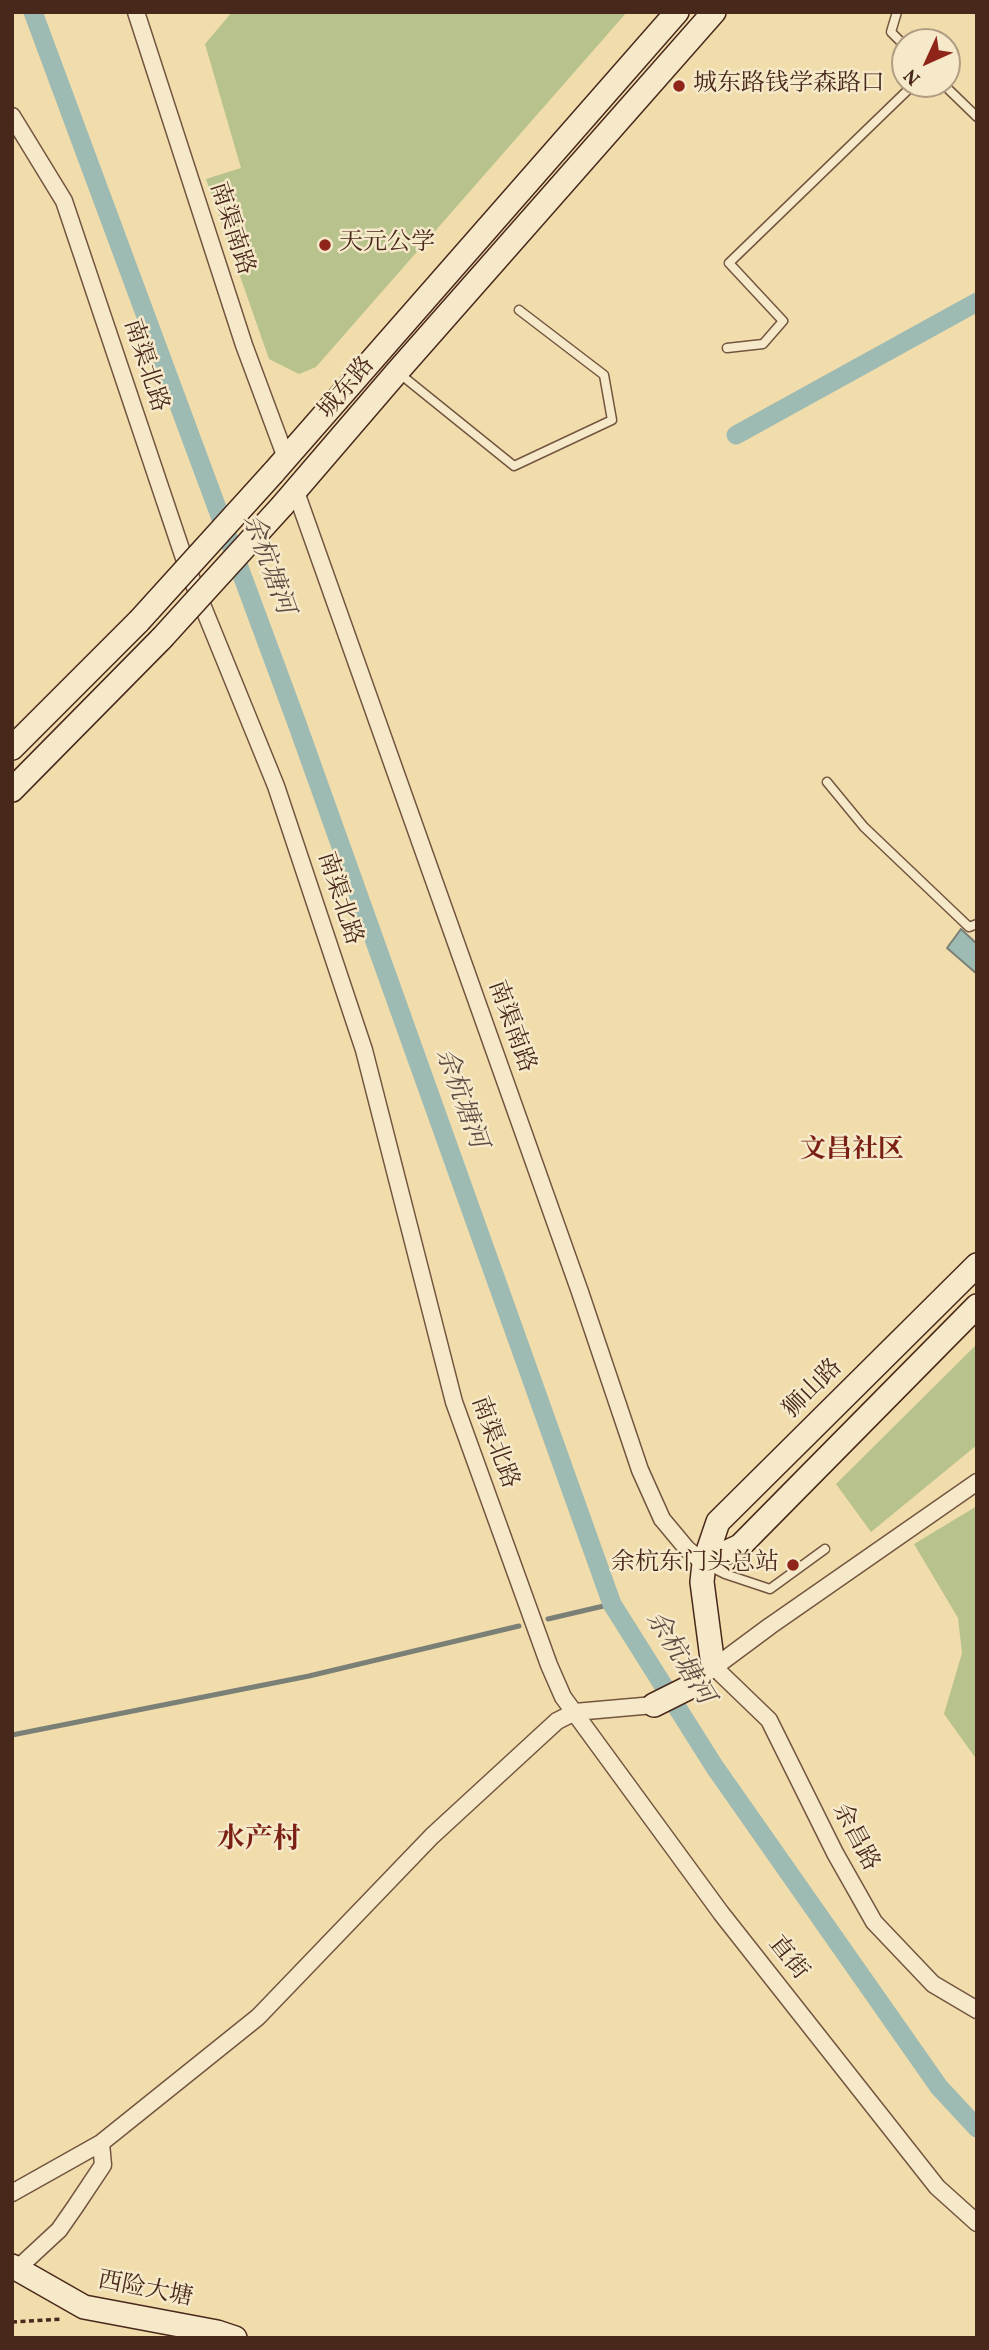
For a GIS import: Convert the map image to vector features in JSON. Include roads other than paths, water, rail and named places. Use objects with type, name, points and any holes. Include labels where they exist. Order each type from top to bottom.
[{"type":"street","name":"南渠南路","points":[[136,12],[244,345],[279,465]]},
{"type":"street","name":"城东路","points":[[12,748],[139,621],[677,12]]},
{"type":"street","name":"城东路","points":[[14,785],[162,638],[289,499],[397,372],[714,12]]},
{"type":"street","name":"南渠北路","points":[[12,116],[64,201],[188,570],[276,786],[364,1051],[454,1402],[549,1665],[563,1697],[575,1712]]},
{"type":"street","name":"南渠南路","points":[[289,499],[580,1292],[650,1496],[670,1529],[687,1549],[704,1563]]},
{"type":"street","name":"狮山路","points":[[713,1666],[702,1582],[704,1563],[719,1522],[977,1265]]},
{"type":"street","points":[[704,1563],[740,1546],[977,1306]]},
{"type":"street","points":[[12,2193],[101,2143],[258,2017],[432,1836],[557,1721],[575,1712],[654,1706],[696,1684],[713,1666],[977,1482]]},
{"type":"street","name":"余昌路","points":[[713,1666],[769,1720],[835,1853],[874,1922],[933,1984],[977,2011]]},
{"type":"street","name":"直街","points":[[575,1712],[721,1913],[937,2187],[977,2223]]},
{"type":"street","points":[[15,2267],[59,2230],[75,2207],[103,2165],[101,2143]]},
{"type":"street","name":"西险大塘","points":[[15,2267],[84,2307],[217,2332],[235,2338]]},
{"type":"lane","points":[[727,348],[763,344],[783,321],[729,263],[900,98]]},
{"type":"lane","points":[[957,98],[977,117]]},
{"type":"lane","points":[[397,372],[514,466],[612,420],[604,375],[519,310]]},
{"type":"lane","points":[[827,782],[864,827],[959,918],[969,927],[977,924]]},
{"type":"lane","points":[[704,1563],[725,1574],[770,1589],[825,1549]]},
{"type":"water","points":[[961,929],[977,944],[977,974],[947,948]]},
{"type":"waterway","name":"余杭塘河","points":[[33,12],[295,718],[612,1604],[714,1766],[939,2087],[977,2128]]},
{"type":"waterway","points":[[736,435],[977,302]]},
{"type":"waterway","points":[[548,1619],[612,1604]]},
{"type":"waterway","points":[[12,1735],[309,1676],[519,1626]]},
{"type":"place","name":"城东路钱学森路口","points":[[679,86]]},
{"type":"place","name":"天元公学","points":[[325,245]]},
{"type":"place","name":"余杭东门头总站","points":[[793,1565]]},
{"type":"district","name":"文昌社区","points":[[852,1152]]},
{"type":"district","name":"水产村","points":[[259,1842]]}]
